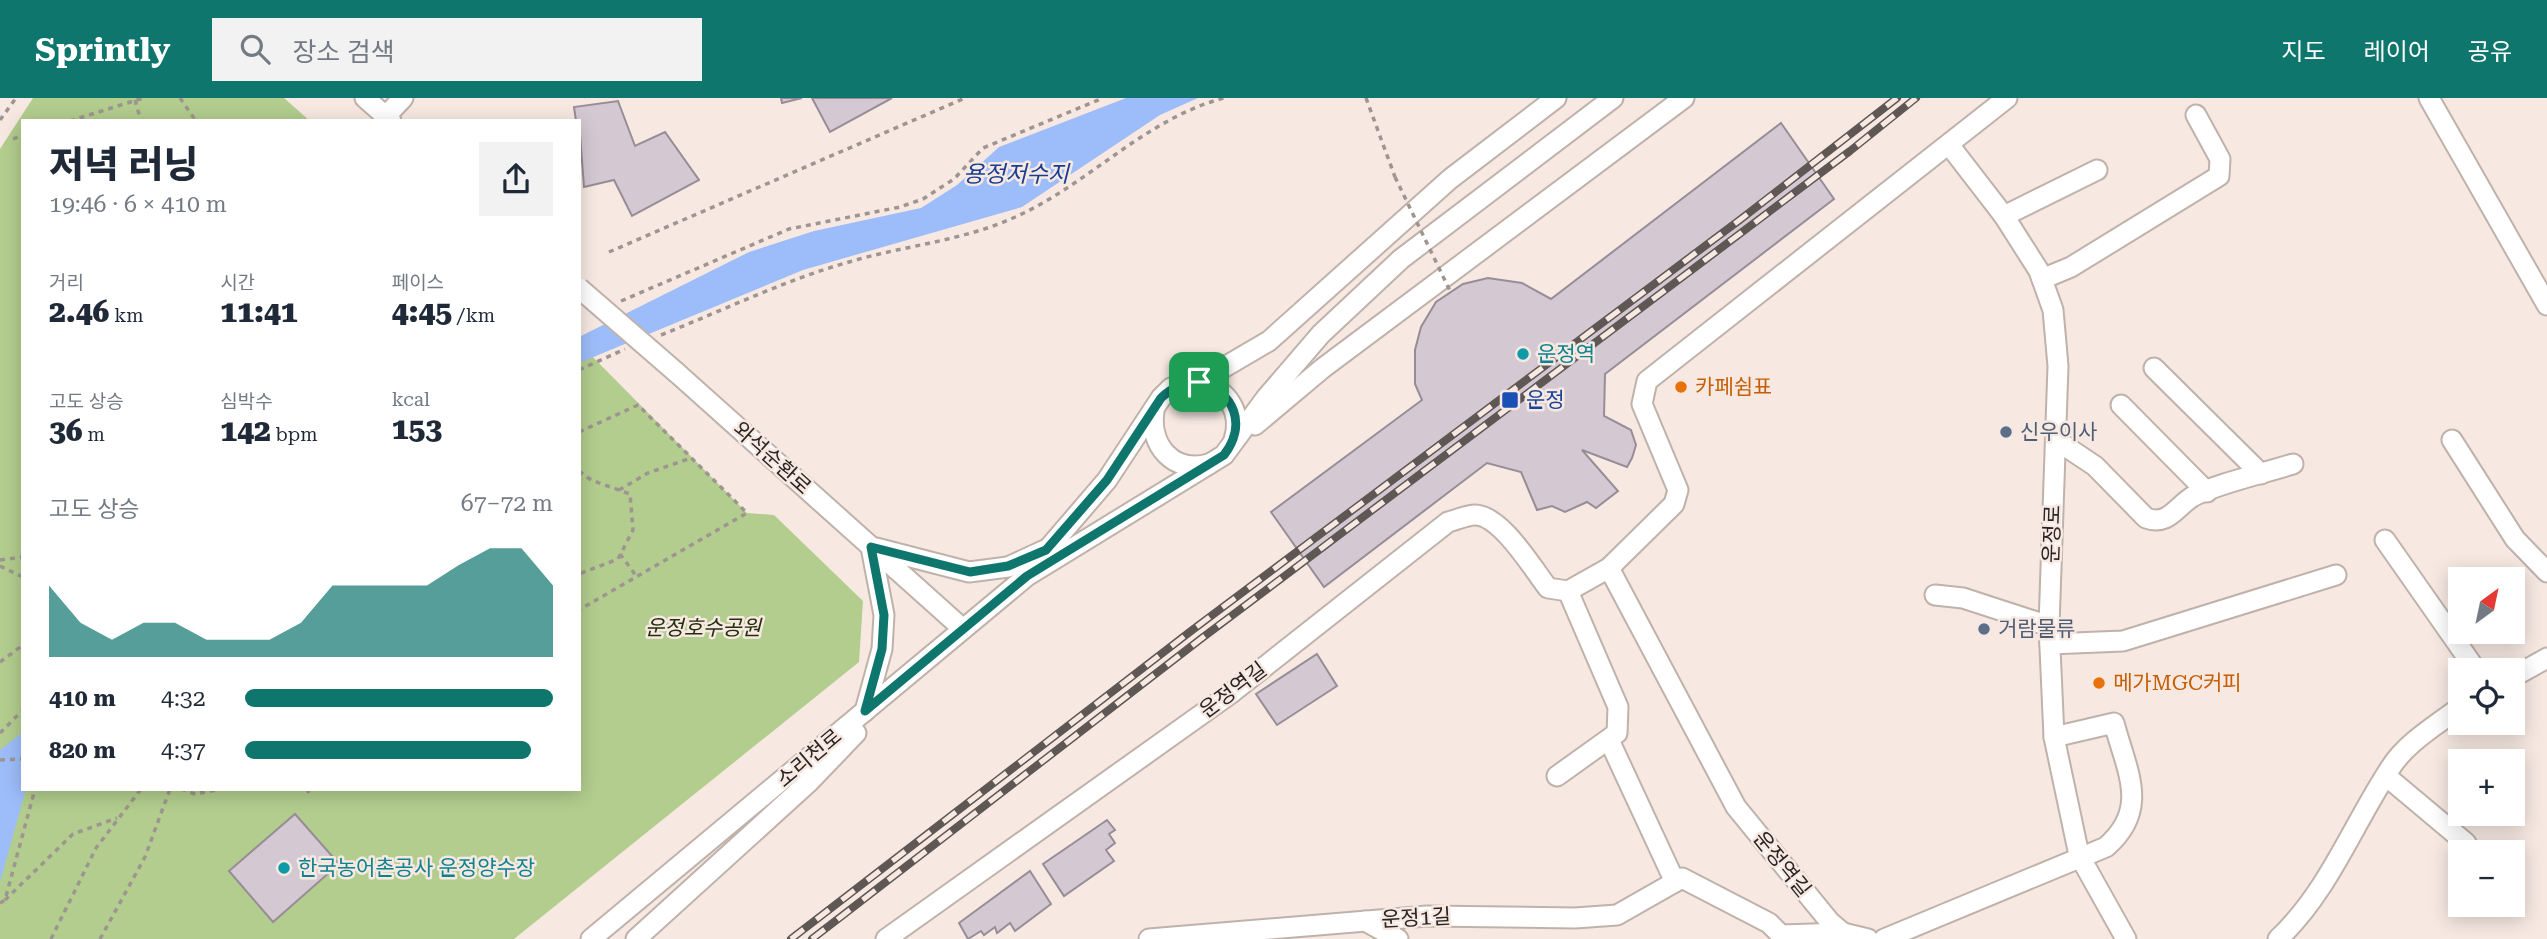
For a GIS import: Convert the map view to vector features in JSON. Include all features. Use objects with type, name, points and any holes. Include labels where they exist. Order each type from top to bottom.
[{"type":"street","points":[[365,98],[389,118],[403,98]]},
{"type":"street","points":[[1199,382],[1269,341],[1450,179],[1556,98]]},
{"type":"street","points":[[1233,444],[1265,398],[1321,334],[1401,259],[1614,98]]},
{"type":"street","points":[[1027,576],[1213,462],[1323,368],[1684,98]]},
{"type":"street","points":[[1558,776],[1617,733],[1618,707],[1568,591],[1609,568],[1674,505],[1678,490],[1642,404],[1647,381],[1950,146],[2007,98]]},
{"type":"street","points":[[2429,98],[2547,305]]},
{"type":"street","points":[[2042,279],[2071,267],[2213,183],[2219,176],[2220,159],[2196,115]]},
{"type":"street","name":"운정로","points":[[1950,146],[2004,216],[2042,279],[2053,310],[2058,366],[2049,635],[2054,737],[2079,856],[2126,939]]},
{"type":"street","points":[[2004,216],[2097,170]]},
{"type":"street","name":"와석순환로","points":[[581,290],[963,629]]},
{"type":"street","points":[[2154,368],[2261,474]]},
{"type":"street","points":[[1027,576],[1107,480],[1171,388],[1199,382],[1213,386],[1233,405],[1237,418],[1233,444]]},
{"type":"street","points":[[2121,405],[2207,492]]},
{"type":"street","points":[[1154,411],[1152,425],[1163,452],[1187,466],[1213,462]]},
{"type":"street","points":[[2056,440],[2095,466],[2146,518],[2157,522],[2166,519],[2194,496],[2293,464]]},
{"type":"street","points":[[2452,440],[2515,539],[2547,572]]},
{"type":"street","name":"운정역길","points":[[886,939],[1230,694],[1448,522],[1474,515],[1490,519],[1509,537],[1548,588],[1568,591]]},
{"type":"street","points":[[2385,540],[2468,658]]},
{"type":"street","points":[[865,711],[882,649],[884,615],[871,547],[970,572],[1008,566],[1046,550]]},
{"type":"street","name":"운정역길","points":[[1609,568],[1736,807],[1830,922],[1843,933]]},
{"type":"street","points":[[1935,596],[1963,598],[2049,635],[2123,640],[2336,575]]},
{"type":"street","name":"소리천로","points":[[591,939],[1027,576]]},
{"type":"street","points":[[2525,670],[2547,658]]},
{"type":"street","points":[[636,939],[808,782],[922,664]]},
{"type":"street","points":[[2278,939],[2294,924],[2339,859],[2392,765],[2415,741],[2448,716]]},
{"type":"street","points":[[1884,939],[2106,847],[2121,834],[2129,820],[2134,797],[2114,723],[2054,737]]},
{"type":"street","points":[[1609,740],[1675,882],[1682,878],[1769,923],[1781,936],[1843,933],[1868,939]]},
{"type":"street","points":[[2386,776],[2462,840]]},
{"type":"street","name":"운정1길","points":[[1149,939],[1427,916],[1575,918],[1617,915],[1675,882]]},
{"type":"street","points":[[1364,921],[1398,939]]},
{"type":"path","points":[[0,120],[16,98]]},
{"type":"path","points":[[75,119],[143,98]]},
{"type":"path","points":[[180,98],[195,119]]},
{"type":"path","points":[[609,252],[965,98]]},
{"type":"path","points":[[617,303],[789,229],[900,207],[923,199],[954,179],[983,148],[1103,98]]},
{"type":"path","points":[[661,335],[781,285],[848,262],[1012,219],[1058,194],[1157,128],[1224,98]]},
{"type":"path","points":[[1366,98],[1395,177],[1450,291]]},
{"type":"path","points":[[134,99],[140,119]]},
{"type":"path","points":[[13,138],[21,136]]},
{"type":"path","points":[[581,369],[636,345]]},
{"type":"path","points":[[581,431],[638,405],[747,513],[581,609]]},
{"type":"path","points":[[619,490],[648,473],[691,458]]},
{"type":"path","points":[[581,472],[591,480],[629,494],[633,530],[618,559],[581,573]]},
{"type":"path","points":[[620,554],[637,577]]},
{"type":"path","points":[[0,560],[21,556]]},
{"type":"path","points":[[0,566],[21,576]]},
{"type":"path","points":[[0,662],[21,646]]},
{"type":"path","points":[[0,733],[21,712]]},
{"type":"path","points":[[0,760],[21,759]]},
{"type":"path","points":[[5,900],[34,791]]},
{"type":"path","points":[[51,939],[96,848],[139,791]]},
{"type":"path","points":[[100,939],[145,857],[169,791]]},
{"type":"path","points":[[187,791],[195,794],[211,791]]},
{"type":"path","points":[[0,903],[74,834],[119,817]]},
{"type":"green space","name":"운정호수공원","points":[[33,98],[284,98],[308,119],[21,119],[21,791],[581,791],[581,345],[747,513],[774,515],[863,601],[859,662],[514,939],[0,939],[0,149]]},
{"type":"water","name":"용정저수지","points":[[1126,98],[1198,98],[1160,115],[1022,207],[803,270],[581,362],[581,336],[749,252],[814,231],[921,208],[957,185],[999,147]]},
{"type":"water","points":[[21,734],[21,791],[25,791],[0,882],[0,750]]},
{"type":"building","points":[[781,98],[802,98],[782,103]]},
{"type":"building","points":[[812,98],[892,98],[830,132]]},
{"type":"building","points":[[618,101],[635,146],[665,132],[699,180],[632,216],[614,180],[584,187],[581,119],[576,119],[574,107]]},
{"type":"building","name":"운정역","points":[[1781,123],[1834,199],[1605,374],[1604,416],[1631,430],[1636,445],[1627,467],[1582,450],[1618,491],[1596,508],[1587,502],[1565,512],[1552,506],[1537,510],[1521,472],[1487,463],[1324,587],[1271,512],[1422,400],[1415,384],[1415,350],[1421,327],[1436,302],[1463,284],[1488,278],[1522,283],[1551,299]]},
{"type":"building","points":[[1317,654],[1337,686],[1277,725],[1256,694]]},
{"type":"building","name":"한국농어촌공사 운정양수장","points":[[295,814],[339,864],[273,922],[229,871]]},
{"type":"building","points":[[1107,820],[1115,830],[1109,834],[1115,843],[1106,850],[1114,861],[1064,896],[1043,864]]},
{"type":"building","points":[[1030,871],[1051,904],[1015,931],[1010,923],[997,933],[995,927],[984,935],[981,931],[968,939],[959,923]]},
{"type":"railway","points":[[791,939],[1191,631],[1741,219],[1897,98]]},
{"type":"railway","points":[[812,939],[1202,638],[1850,151],[1916,98]]},
{"type":"place","name":"운정역","points":[[1523,354]]},
{"type":"place","name":"카페쉼표","points":[[1681,387]]},
{"type":"place","name":"운정","points":[[1510,400]]},
{"type":"place","name":"신우이사","points":[[2006,432]]},
{"type":"place","name":"거람물류","points":[[1984,629]]},
{"type":"place","name":"메가MGC커피","points":[[2099,683]]},
{"type":"place","name":"한국농어촌공사 운정양수장","points":[[284,868]]},
{"type":"route","points":[[1199,382],[1213,386],[1225,394],[1233,405],[1237,431],[1233,444],[1224,455],[1027,576],[865,711],[882,649],[884,615],[871,547],[970,572],[1008,566],[1046,550],[1107,480],[1161,398],[1171,388],[1199,382]]}]
